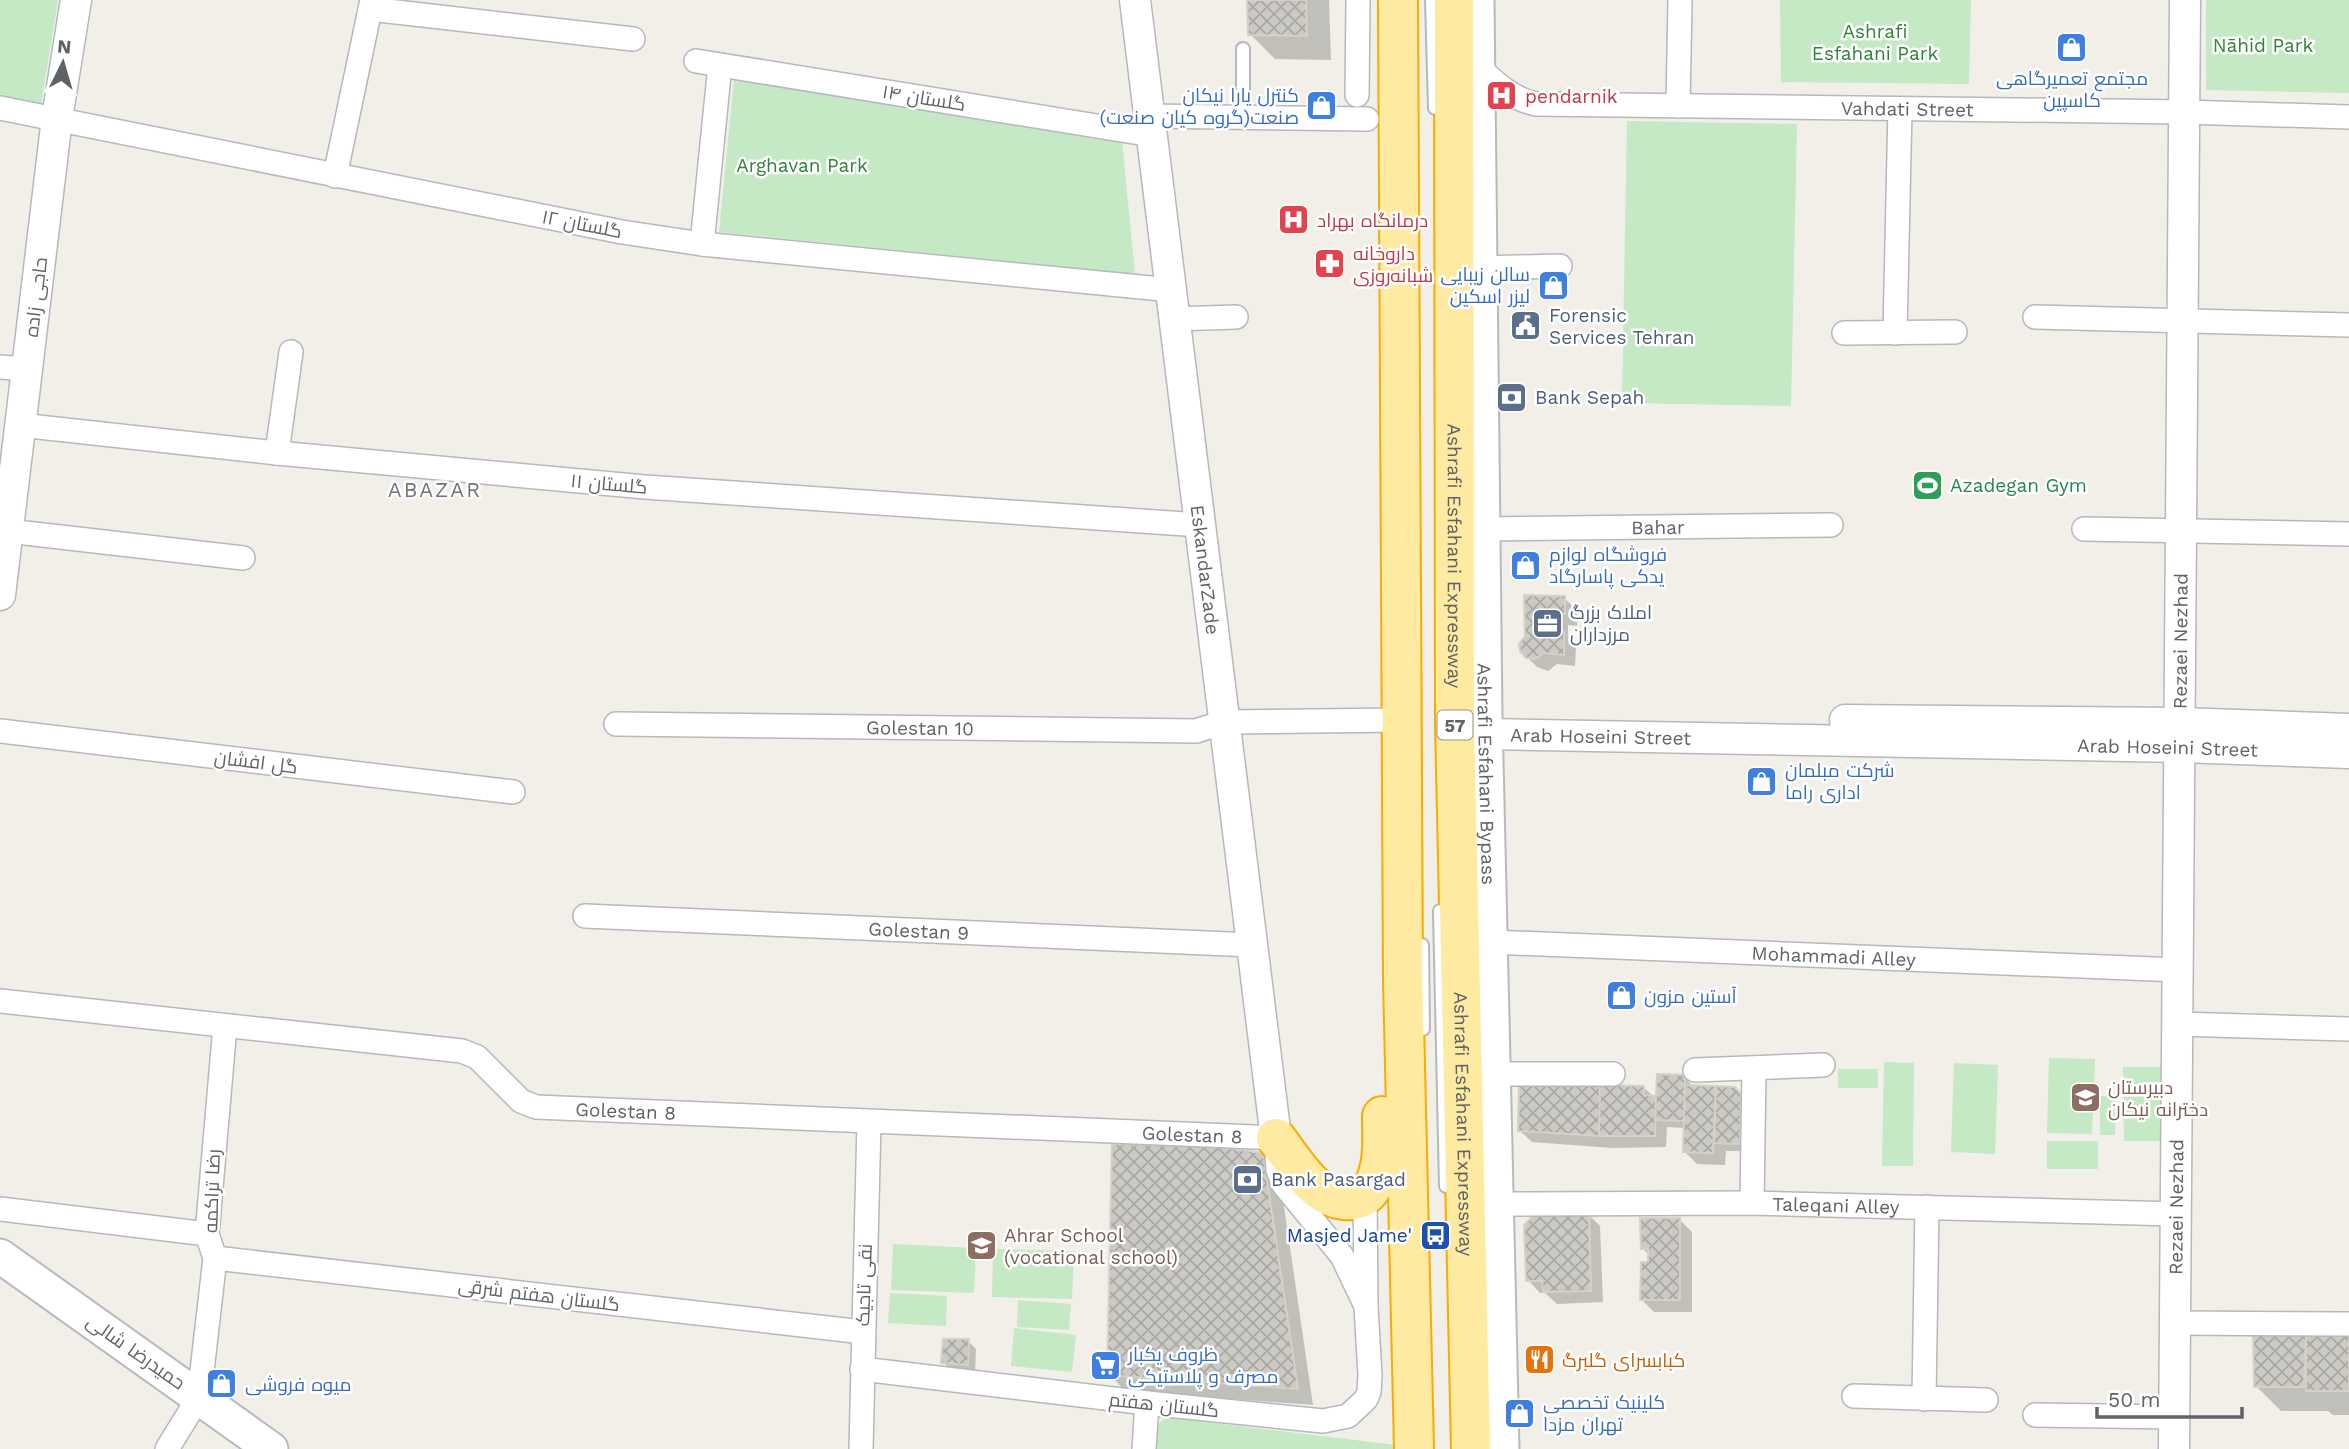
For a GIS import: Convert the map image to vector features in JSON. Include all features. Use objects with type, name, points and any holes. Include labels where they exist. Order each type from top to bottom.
[{"type":"highway","points":[[1398,0],[1403,980],[1414,1449]]},
{"type":"highway","name":"Ashrafi Esfahani Expressway","points":[[1454,0],[1462,95],[1475,725],[1471,1449]]},
{"type":"highway","points":[[1276,1138],[1310,1181],[1326,1195],[1348,1201],[1359,1199],[1375,1184],[1380,1168],[1385,1044],[1403,980]]},
{"type":"main road","name":"Ashrafi Esfahani Bypass","points":[[1478,0],[1462,95],[1479,268],[1483,528],[1475,725],[1491,942],[1502,1449]]},
{"type":"main road","name":"حمیدرضا شالی","points":[[0,1256],[271,1449]]},
{"type":"street","name":"حاجی زاده","points":[[0,595],[20,425],[13,368],[76,0]]},
{"type":"street","name":"EskandarZade","points":[[1135,0],[1276,1138]]},
{"type":"street","points":[[1357,95],[1358,0]]},
{"type":"street","points":[[1678,106],[1679,0]]},
{"type":"street","name":"Rezaei Nezhad","points":[[2174,1449],[2185,0]]},
{"type":"street","points":[[335,176],[371,5],[633,39]]},
{"type":"street","name":"گلستان ۱۴","points":[[696,61],[1151,125],[1243,117],[1367,119]]},
{"type":"street","points":[[702,244],[720,65]]},
{"type":"street","name":"Vahdati Street","points":[[1462,95],[1505,91],[1524,102],[1536,104],[2184,112],[2349,117]]},
{"type":"street","name":"گلستان ۱۲","points":[[0,108],[622,232],[1173,304],[1236,317]]},
{"type":"street","points":[[1895,332],[1900,109]]},
{"type":"street","points":[[1479,268],[1560,266]]},
{"type":"street","points":[[2035,317],[2349,325]]},
{"type":"street","points":[[1844,333],[1955,332]]},
{"type":"street","points":[[277,453],[291,352]]},
{"type":"street","name":"گلستان ۱۱","points":[[20,425],[277,453],[645,487],[1200,525]]},
{"type":"street","name":"Bahar","points":[[1483,528],[1831,525]]},
{"type":"street","points":[[2084,529],[2349,534]]},
{"type":"street","points":[[8,531],[243,558]]},
{"type":"street","name":"Golestan 10","points":[[616,724],[1196,731],[1224,722],[1401,720]]},
{"type":"street","name":"Arab Hoseini Street","points":[[1475,725],[2180,735],[2349,729]]},
{"type":"street","name":"گل افشان","points":[[0,732],[513,792]]},
{"type":"street","name":"Arab Hoseini Street","points":[[2180,735],[2349,753]]},
{"type":"street","name":"Golestan 9","points":[[585,916],[1252,945]]},
{"type":"street","name":"Mohammadi Alley","points":[[1491,942],[2178,970]]},
{"type":"street","name":"Golestan 8","points":[[0,1001],[462,1051],[477,1057],[522,1101],[536,1107],[1276,1138]]},
{"type":"street","points":[[2178,1024],[2349,1029]]},
{"type":"street","name":"رضا تراکمه","points":[[199,1397],[215,1258],[207,1234],[225,1026]]},
{"type":"street","points":[[1695,1070],[1823,1065]]},
{"type":"street","points":[[1752,1203],[1754,1069]]},
{"type":"street","points":[[1493,1073],[1613,1074]]},
{"type":"street","name":"نقی تاجیک","points":[[861,1449],[869,1122]]},
{"type":"street","points":[[1276,1138],[1278,1170],[1284,1185],[1342,1256],[1366,1306]]},
{"type":"street","name":"گلستان هفتم","points":[[862,1369],[1323,1421],[1348,1416],[1366,1399],[1369,1392],[1365,1196]]},
{"type":"street","name":"Taleqani Alley","points":[[1495,1204],[1752,1203],[2176,1214]]},
{"type":"street","points":[[1924,1399],[1927,1207]]},
{"type":"street","points":[[0,1209],[207,1234]]},
{"type":"street","name":"گلستان هفتم شرقی","points":[[215,1258],[863,1332]]},
{"type":"street","points":[[2175,1323],[2349,1324]]},
{"type":"street","points":[[1854,1396],[1986,1400]]},
{"type":"street","points":[[167,1449],[199,1397]]},
{"type":"street","points":[[1144,1449],[1147,1403]]},
{"type":"street","points":[[2035,1415],[2175,1417]]},
{"type":"lane","points":[[1433,0],[1462,95]]},
{"type":"lane","points":[[1243,50],[1243,117]]},
{"type":"lane","points":[[1440,899],[1446,1197]]},
{"type":"lane","points":[[1422,937],[1424,1045]]},
{"type":"green space","points":[[0,0],[58,0],[41,105],[0,97]]},
{"type":"green space","name":"Ashrafi Esfahani Park","points":[[1780,0],[1971,0],[1969,84],[1781,82]]},
{"type":"green space","name":"Nāhid Park","points":[[2206,0],[2349,0],[2349,93],[2206,90]]},
{"type":"green space","name":"Arghavan Park","points":[[734,79],[1122,141],[1135,274],[719,232]]},
{"type":"green space","points":[[1627,121],[1797,124],[1791,406],[1622,403]]},
{"type":"green space","points":[[2049,1058],[2095,1059],[2092,1134],[2047,1133]]},
{"type":"green space","points":[[1884,1062],[1914,1063],[1913,1166],[1882,1166]]},
{"type":"green space","points":[[1954,1063],[1998,1065],[1995,1154],[1951,1152]]},
{"type":"green space","points":[[2123,1067],[2161,1067],[2162,1141],[2124,1141]]},
{"type":"green space","points":[[1838,1069],[1878,1069],[1878,1088],[1838,1088]]},
{"type":"green space","points":[[2100,1096],[2116,1096],[2115,1135],[2100,1135]]},
{"type":"green space","points":[[2047,1141],[2098,1141],[2098,1169],[2047,1169]]},
{"type":"green space","points":[[893,1244],[976,1248],[974,1293],[891,1290]]},
{"type":"green space","points":[[993,1249],[1074,1251],[1072,1299],[992,1297]]},
{"type":"green space","points":[[890,1293],[947,1296],[946,1326],[888,1323]]},
{"type":"green space","points":[[1018,1300],[1071,1304],[1069,1330],[1017,1327]]},
{"type":"green space","points":[[1014,1328],[1076,1335],[1072,1372],[1011,1366]]},
{"type":"green space","points":[[1165,1417],[1404,1446],[1404,1449],[1156,1449],[1156,1428]]},
{"type":"building","points":[[1247,0],[1306,0],[1307,36],[1248,35]]},
{"type":"building","points":[[1524,595],[1565,596],[1565,614],[1556,614],[1556,632],[1564,632],[1564,655],[1544,653],[1535,659],[1526,658],[1520,651],[1519,644],[1525,636]]},
{"type":"building","points":[[1657,1074],[1685,1075],[1684,1121],[1655,1120]]},
{"type":"building","points":[[1519,1082],[1600,1085],[1599,1136],[1518,1131]]},
{"type":"building","points":[[1600,1085],[1644,1086],[1644,1095],[1656,1096],[1655,1136],[1599,1136]]},
{"type":"building","points":[[1685,1085],[1716,1086],[1713,1153],[1683,1152]]},
{"type":"building","points":[[1716,1086],[1735,1087],[1741,1094],[1740,1144],[1714,1143]]},
{"type":"building","points":[[1112,1144],[1222,1147],[1263,1153],[1298,1389],[1107,1375]]},
{"type":"building","points":[[1589,1212],[1591,1291],[1543,1292],[1542,1281],[1526,1281],[1524,1225],[1535,1214]]},
{"type":"building","points":[[1640,1218],[1680,1218],[1680,1300],[1640,1300],[1641,1262],[1648,1262],[1648,1249],[1641,1249]]},
{"type":"building","points":[[2253,1334],[2306,1335],[2304,1387],[2254,1387]]},
{"type":"building","points":[[2306,1335],[2349,1336],[2349,1391],[2306,1391]]},
{"type":"building","points":[[943,1339],[969,1339],[968,1365],[941,1363]]},
{"type":"place","name":"مجتمع تعمیرگاهی کاسپین","points":[[2072,47]]},
{"type":"place","name":"pendarnik","points":[[1502,96]]},
{"type":"place","name":"کنترل یارا نیکان صنعت(گروه کیان صنعت)","points":[[1322,106]]},
{"type":"place","name":"درمانگاه بهراد","points":[[1294,220]]},
{"type":"place","name":"داروخانه شبانه‌روزی","points":[[1330,264]]},
{"type":"place","name":"سالن زیبایی لیزر اسکین","points":[[1553,285]]},
{"type":"place","name":"Forensic Services Tehran","points":[[1526,326]]},
{"type":"place","name":"Bank Sepah","points":[[1512,397]]},
{"type":"place","name":"Azadegan Gym","points":[[1927,485]]},
{"type":"place","name":"فروشگاه لوازم یدکی پاسارگاد","points":[[1526,565]]},
{"type":"place","name":"املاک بزرگ مرزداران","points":[[1547,623]]},
{"type":"place","name":"شرکت مبلمان اداری راما","points":[[1762,781]]},
{"type":"place","name":"آستین مزون","points":[[1621,996]]},
{"type":"place","name":"دبیرستان دخترانه نیکان","points":[[2085,1098]]},
{"type":"place","name":"Bank Pasargad","points":[[1248,1179]]},
{"type":"place","name":"Masjed Jame'","points":[[1435,1235]]},
{"type":"place","name":"Ahrar School (vocational school)","points":[[981,1246]]},
{"type":"place","name":"کبابسرای گلبرگ","points":[[1539,1360]]},
{"type":"place","name":"ظروف یکبار مصرف و پلاستیکی","points":[[1105,1365]]},
{"type":"place","name":"میوه فروشی","points":[[222,1384]]},
{"type":"place","name":"کلینیک تخصصی تهران مزدا","points":[[1520,1413]]},
{"type":"district","name":"ABAZAR","points":[[435,489]]}]
